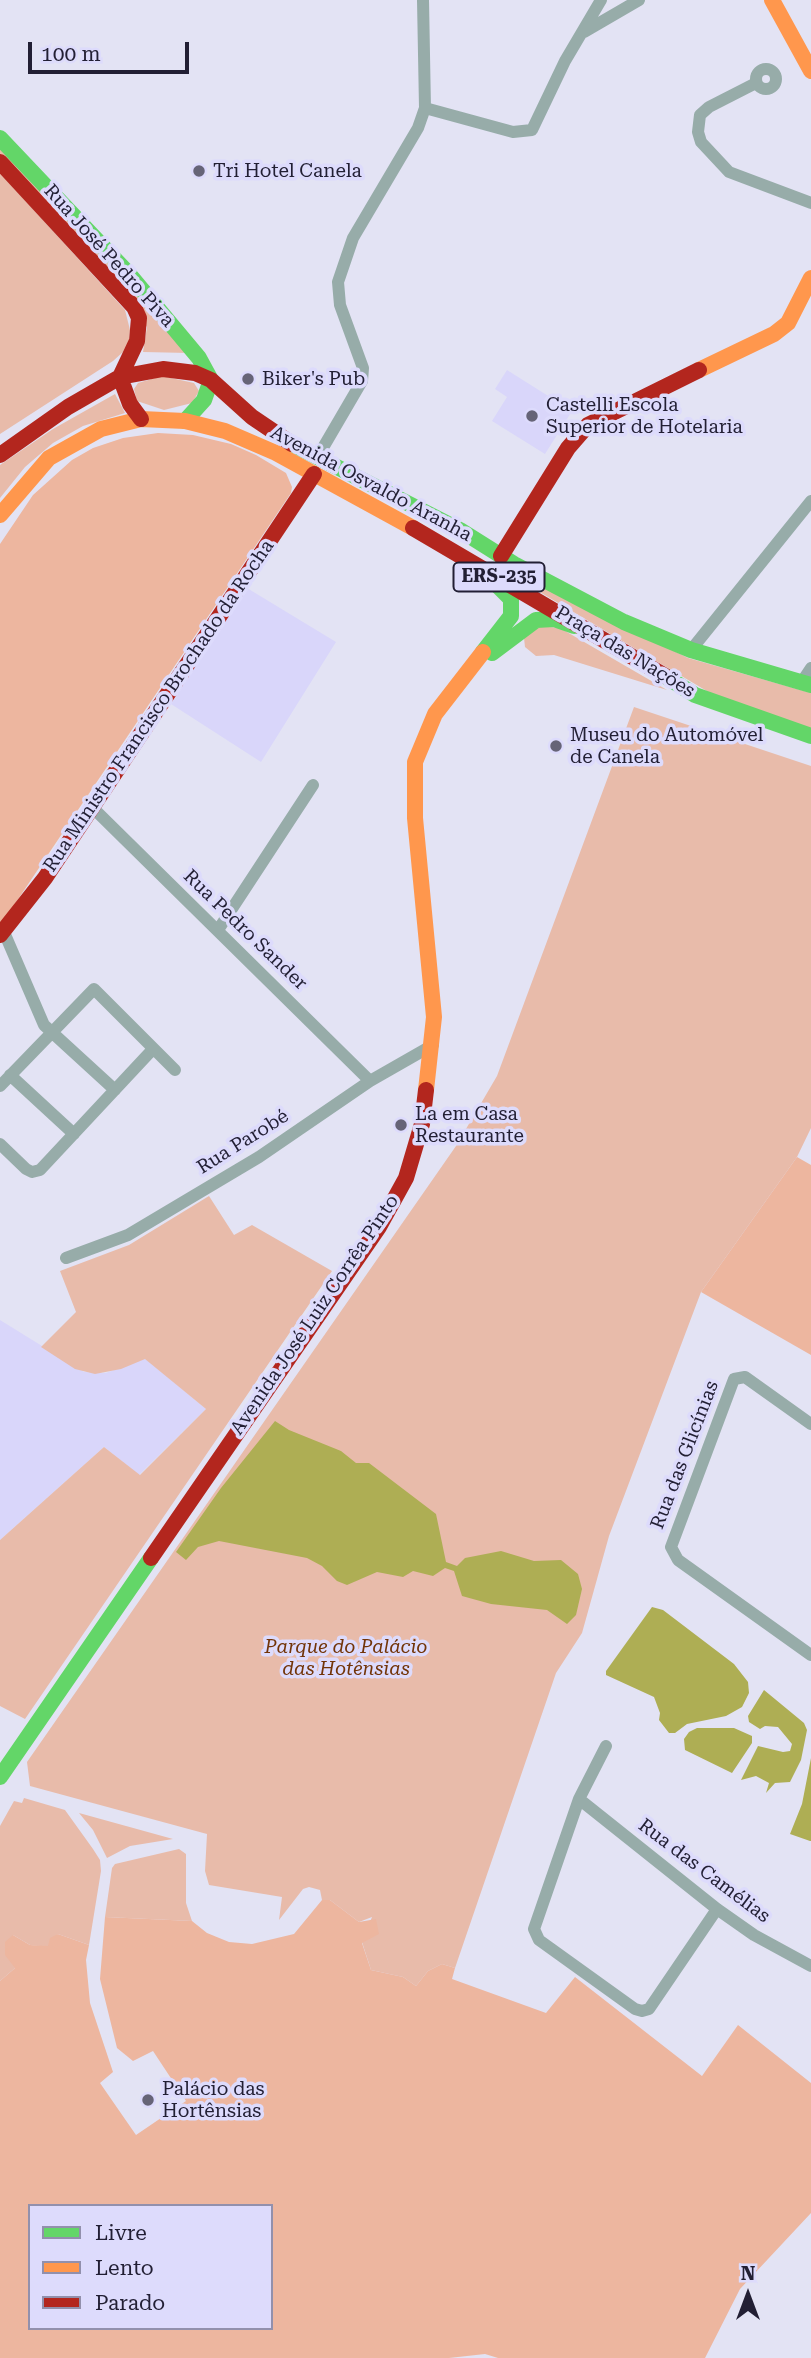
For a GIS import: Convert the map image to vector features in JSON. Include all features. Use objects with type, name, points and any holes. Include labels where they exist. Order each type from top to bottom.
[{"type":"street","points":[[315,466],[359,387],[363,374],[338,296],[341,267],[353,238],[418,128],[425,108],[423,0]]},
{"type":"street","points":[[425,108],[513,132],[528,132],[601,0]]},
{"type":"street","points":[[583,32],[639,0]]},
{"type":"street","points":[[772,0],[811,71]]},
{"type":"street","points":[[757,83],[709,107],[700,115],[698,132],[701,142],[729,173],[811,202]]},
{"type":"street","name":"Rua José Pedro Piva","points":[[0,138],[128,273],[190,345],[211,380]]},
{"type":"street","name":"Rua José Pedro Piva","points":[[0,162],[134,307],[139,318],[137,341],[120,377]]},
{"type":"street","points":[[408,525],[445,537],[483,557],[498,560],[568,448],[588,425],[615,409],[774,334],[788,323],[811,278]]},
{"type":"street","name":"ERS-235","points":[[0,455],[68,407],[120,377],[163,369],[195,373],[211,380]]},
{"type":"street","points":[[120,377],[130,404],[141,419]]},
{"type":"street","points":[[185,421],[204,400],[211,380]]},
{"type":"street","name":"Avenida Osvaldo Aranha","points":[[211,380],[315,466],[460,530],[502,556],[624,621],[691,650],[806,684]]},
{"type":"street","name":"ERS-235","points":[[0,515],[33,473],[58,452],[101,429],[141,419],[185,421]]},
{"type":"street","name":"Praça das Nações","points":[[185,421],[245,439],[315,466],[408,525],[695,695],[811,736]]},
{"type":"street","name":"Rua Ministro Francisco Brochado da Rocha","points":[[2,933],[28,903],[315,466]]},
{"type":"street","points":[[691,650],[811,501]]},
{"type":"street","name":"Avenida José Luiz Corrêa Pinto","points":[[0,1777],[379,1227],[406,1178],[416,1151],[433,1045],[432,984],[413,778],[419,746],[435,714],[509,621],[513,611],[508,594],[471,561]]},
{"type":"street","name":"Avenida José Luiz Corrêa Pinto","points":[[466,676],[536,620],[554,619],[593,633]]},
{"type":"street","points":[[806,684],[811,668]]},
{"type":"street","points":[[218,930],[313,785]]},
{"type":"street","name":"Rua Pedro Sander","points":[[92,807],[370,1081]]},
{"type":"street","points":[[2,933],[44,1025],[115,1090]]},
{"type":"street","points":[[0,1086],[94,989],[175,1070]]},
{"type":"street","name":"Rua Parobé","points":[[66,1258],[128,1235],[259,1157],[370,1081],[433,1045]]},
{"type":"street","points":[[0,1144],[32,1172],[40,1170],[153,1049]]},
{"type":"street","points":[[10,1075],[74,1134]]},
{"type":"street","name":"Rua das Glicínias","points":[[811,1424],[746,1377],[740,1377],[729,1387],[673,1539],[672,1551],[678,1560],[811,1654]]},
{"type":"street","points":[[606,1746],[579,1799],[534,1928],[535,1935],[635,2009],[642,2011],[649,2009],[717,1909]]},
{"type":"street","name":"Rua das Camélias","points":[[579,1799],[717,1909],[754,1935],[811,1966]]},
{"type":"shaded area","name":"Castelli Escola Superior de Hotelaria","points":[[507,370],[572,411],[545,454],[492,421],[507,397],[495,389]]},
{"type":"shaded area","points":[[158,433],[193,435],[231,444],[256,455],[286,473],[292,487],[291,493],[0,926],[0,544],[33,495],[72,460],[93,448],[123,438]]},
{"type":"shaded area","points":[[247,588],[336,642],[261,762],[171,704]]},
{"type":"shaded area","points":[[797,1157],[811,1165],[811,1355],[701,1292]]},
{"type":"shaded area","points":[[0,1320],[84,1372],[106,1373],[145,1358],[206,1409],[139,1475],[104,1447],[0,1540]]},
{"type":"shaded area","points":[[275,1421],[289,1430],[341,1451],[356,1463],[369,1463],[436,1514],[446,1562],[457,1566],[465,1558],[501,1551],[534,1561],[561,1560],[578,1574],[582,1589],[576,1615],[567,1624],[547,1610],[491,1604],[462,1596],[454,1571],[445,1568],[433,1576],[413,1571],[403,1577],[377,1572],[347,1585],[337,1581],[322,1566],[307,1558],[219,1541],[198,1547],[186,1560],[176,1552],[221,1488]]},
{"type":"shaded area","points":[[652,1607],[663,1610],[734,1664],[748,1682],[749,1693],[742,1707],[726,1716],[687,1724],[675,1733],[669,1733],[659,1720],[660,1713],[654,1697],[606,1675],[606,1671]]},
{"type":"shaded area","points":[[764,1690],[804,1723],[807,1730],[801,1760],[790,1782],[775,1783],[766,1793],[769,1783],[756,1776],[741,1780],[758,1746],[783,1752],[790,1751],[792,1744],[778,1727],[765,1726],[760,1729],[749,1722],[748,1716]]},
{"type":"shaded area","points":[[697,1728],[734,1728],[752,1736],[752,1743],[732,1773],[685,1750],[684,1739],[689,1732]]},
{"type":"shaded area","points":[[811,1758],[810,1841],[790,1834],[802,1804]]},
{"type":"shaded area","points":[[322,1900],[330,1900],[359,1922],[376,1919],[379,1934],[362,1943],[371,1970],[403,1977],[416,1986],[428,1971],[442,1964],[455,1968],[452,1979],[546,2013],[575,1977],[702,2076],[738,2025],[811,2083],[811,2213],[740,2289],[705,2358],[498,2358],[485,2354],[449,2358],[0,2358],[0,1981],[15,1968],[5,1955],[5,1942],[13,1935],[30,1945],[48,1946],[50,1938],[58,1934],[89,1945],[86,1960],[90,2003],[113,2072],[100,2083],[136,2135],[186,2101],[153,2051],[133,2061],[117,2048],[100,1979],[105,1917],[192,1921],[207,1933],[229,1942],[252,1944],[294,1934]]},
{"type":"green space","points":[[0,146],[189,353],[143,352],[147,327],[0,154]]},
{"type":"green space","points":[[0,173],[125,310],[130,330],[129,341],[123,352],[113,361],[0,434]]},
{"type":"green space","points":[[162,376],[194,383],[199,391],[192,403],[164,410],[137,401],[134,389],[138,383]]},
{"type":"green space","points":[[115,394],[125,413],[83,426],[53,443],[25,467],[0,498],[0,465],[53,429]]},
{"type":"green space","points":[[513,570],[688,658],[811,693],[811,729],[722,700],[511,575]]},
{"type":"green space","points":[[540,626],[560,628],[667,690],[554,655],[536,656],[525,647],[524,638]]},
{"type":"green space","name":"Parque do Palácio das Hotênsias","points":[[634,707],[811,766],[811,1128],[797,1157],[701,1292],[609,1536],[582,1633],[556,1673],[455,1968],[442,1964],[428,1971],[416,1986],[403,1977],[371,1970],[362,1942],[372,1917],[359,1922],[330,1900],[322,1900],[320,1890],[309,1887],[303,1889],[279,1920],[282,1897],[209,1885],[205,1871],[207,1834],[30,1786],[27,1762],[456,1146],[497,1076]]},
{"type":"green space","points":[[209,1196],[234,1235],[252,1225],[332,1271],[25,1719],[0,1706],[0,1540],[104,1447],[140,1475],[206,1409],[145,1359],[121,1369],[95,1374],[75,1369],[41,1347],[76,1312],[60,1271],[129,1245]]},
{"type":"green space","points":[[24,1798],[65,1810],[100,1860],[101,1871],[89,1945],[58,1934],[48,1947],[30,1945],[13,1935],[15,1968],[0,1981],[0,1826],[14,1801],[22,1803]]},
{"type":"green space","points":[[79,1813],[173,1839],[130,1846],[107,1858],[93,1830]]},
{"type":"green space","points":[[179,1849],[186,1854],[186,1903],[192,1921],[105,1917],[112,1868],[115,1864]]},
{"type":"traffic: fast","points":[[0,138],[128,273],[199,358],[211,380],[204,400],[185,421]]},
{"type":"traffic: fast","points":[[292,444],[460,530],[514,564],[624,622],[691,650],[811,685]]},
{"type":"traffic: fast","points":[[483,652],[511,616],[511,599],[489,577]]},
{"type":"traffic: fast","points":[[492,653],[536,620],[554,619],[574,626]]},
{"type":"traffic: fast","points":[[665,676],[695,695],[811,736]]},
{"type":"traffic: fast","points":[[0,1777],[151,1558]]},
{"type":"traffic: slow","points":[[772,0],[811,71]]},
{"type":"traffic: slow","points":[[699,370],[774,334],[788,323],[811,278]]},
{"type":"traffic: slow","points":[[0,515],[49,458],[101,429],[141,419],[185,421],[225,431],[276,453],[413,528]]},
{"type":"traffic: slow","points":[[426,1090],[434,1017],[415,818],[415,762],[435,714],[483,652]]},
{"type":"traffic: jam","points":[[0,162],[134,307],[139,318],[137,341],[120,377],[130,404],[141,419]]},
{"type":"traffic: jam","points":[[0,455],[68,407],[120,377],[163,369],[195,373],[211,380],[252,417],[292,444]]},
{"type":"traffic: jam","points":[[501,556],[568,448],[588,425],[699,370]]},
{"type":"traffic: jam","points":[[0,935],[45,878],[314,474]]},
{"type":"traffic: jam","points":[[413,528],[665,676]]},
{"type":"traffic: jam","points":[[151,1558],[379,1227],[406,1178],[422,1124],[426,1090]]},
{"type":"place","name":"Tri Hotel Canela","points":[[199,171]]},
{"type":"place","name":"Biker's Pub","points":[[248,379]]},
{"type":"place","name":"Castelli Escola Superior de Hotelaria","points":[[532,416]]},
{"type":"place","name":"Museu do Automóvel de Canela","points":[[556,746]]},
{"type":"place","name":"La em Casa Restaurante","points":[[401,1125]]},
{"type":"place","name":"Palácio das Hortênsias","points":[[148,2100]]}]
